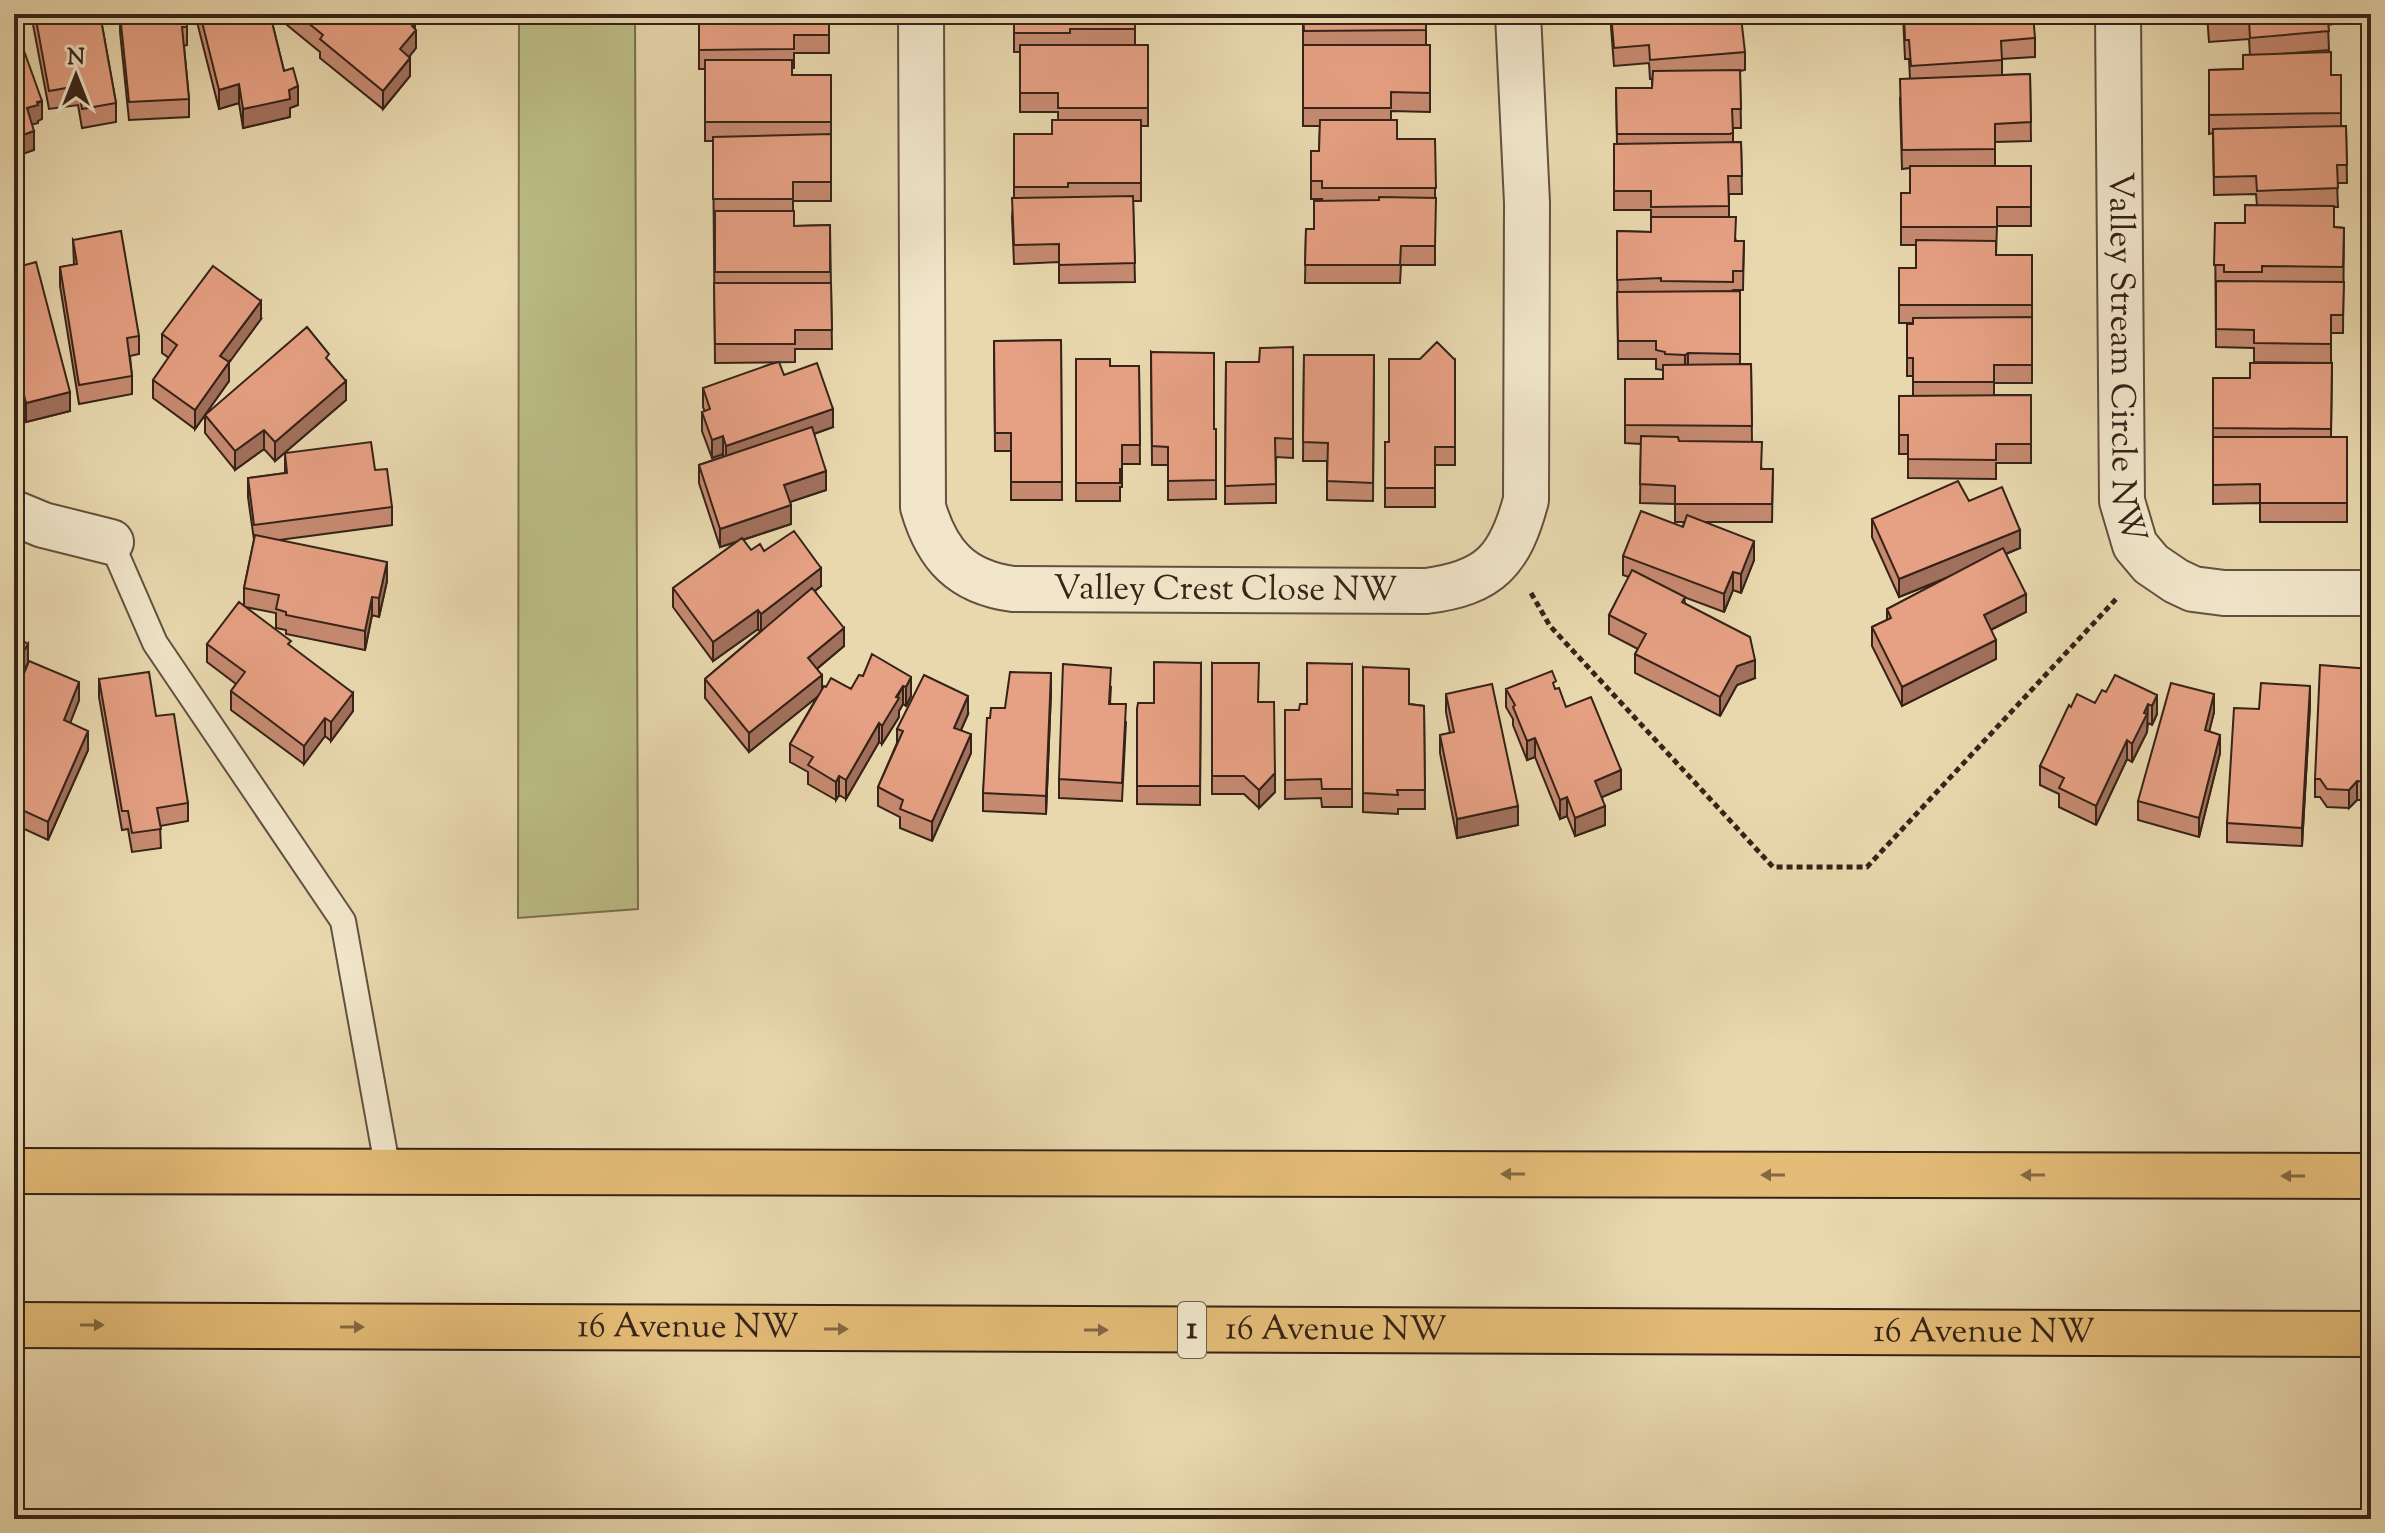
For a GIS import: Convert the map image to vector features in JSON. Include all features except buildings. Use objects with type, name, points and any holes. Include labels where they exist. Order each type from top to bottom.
[{"type":"highway","points":[[14,1171],[2371,1176]]},
{"type":"highway","name":"16 Avenue NW","points":[[14,1325],[2371,1334]]},
{"type":"street","name":"Valley Crest Close NW","points":[[921,14],[923,507],[938,547],[957,567],[996,587],[1013,589],[1426,591],[1452,588],[1486,572],[1507,550],[1517,532],[1526,500],[1527,203],[1518,14]]},
{"type":"street","name":"Valley Stream Circle NW","points":[[2118,14],[2122,501],[2135,545],[2151,564],[2193,589],[2224,593],[2371,593]]},
{"type":"street","points":[[14,513],[43,525],[111,542]]},
{"type":"lane","points":[[111,542],[155,643],[343,921],[388,1171]]},
{"type":"path","points":[[1507,550],[1550,626],[1773,867],[1867,867],[2084,631],[2151,564]]},
{"type":"green space","points":[[519,14],[635,14],[638,909],[518,918]]}]
